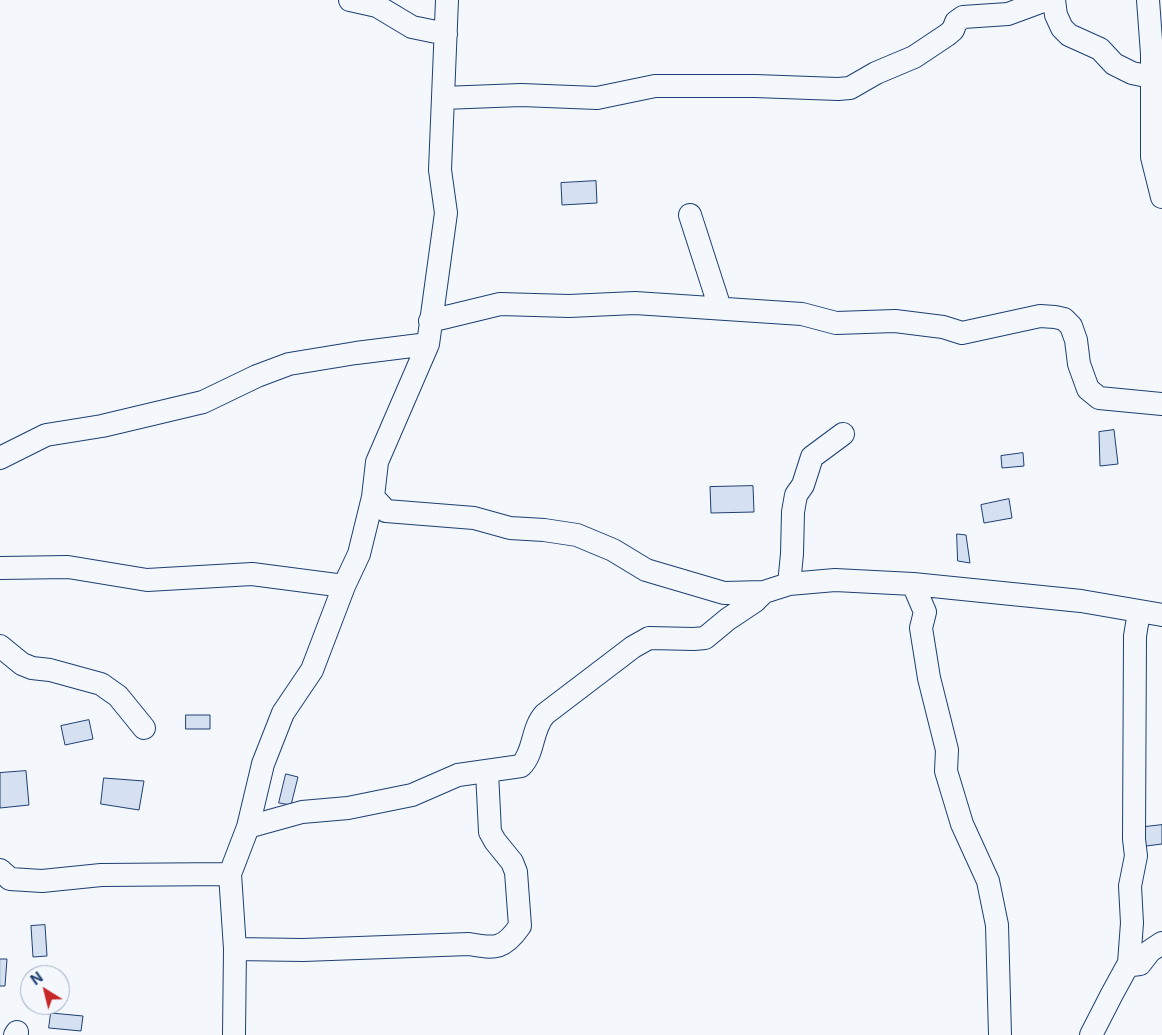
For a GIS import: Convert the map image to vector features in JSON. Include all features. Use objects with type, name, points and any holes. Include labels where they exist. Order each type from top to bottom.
[{"type":"street","points":[[350,0],[377,6],[412,27],[446,34]]},
{"type":"street","points":[[234,1035],[235,949],[230,874],[248,827],[263,764],[283,713],[312,670],[376,509],[377,462],[428,344],[446,213],[440,170],[447,0]]},
{"type":"street","points":[[444,98],[521,95],[597,98],[656,86],[850,88],[876,73],[914,57],[947,35],[956,22],[963,17],[1008,14],[1046,0]]},
{"type":"street","points":[[1054,0],[1056,15],[1062,28],[1069,36],[1100,49],[1114,64],[1132,74],[1151,77]]},
{"type":"street","points":[[1148,0],[1152,54],[1152,156],[1162,197]]},
{"type":"street","points":[[690,215],[720,308]]},
{"type":"street","points":[[430,321],[500,304],[569,306],[635,304],[720,308],[802,314],[836,323],[895,321],[943,326],[962,333],[1040,316],[1055,317],[1064,320],[1071,326],[1076,340],[1079,364],[1088,389],[1099,398],[1162,404]]},
{"type":"street","points":[[0,458],[46,435],[102,426],[203,402],[257,376],[289,364],[428,344]]},
{"type":"street","points":[[789,584],[793,512],[796,495],[803,485],[812,457],[843,434]]},
{"type":"street","points":[[376,509],[474,518],[510,528],[544,530],[577,535],[613,550],[646,570],[724,593],[764,592],[789,584],[835,580],[913,584],[1081,601],[1162,615]]},
{"type":"street","points":[[0,568],[68,567],[147,580],[252,574],[344,586]]},
{"type":"street","points":[[913,584],[925,612],[921,628],[929,678],[948,750],[946,771],[962,824],[988,882],[997,925],[1000,1035]]},
{"type":"street","points":[[248,827],[302,812],[348,808],[412,795],[458,775],[521,766],[527,760],[538,721],[632,647],[649,638],[705,638],[764,592]]},
{"type":"street","points":[[1091,1035],[1130,963],[1132,923],[1130,886],[1136,856],[1134,839],[1135,636],[1139,612]]},
{"type":"street","points":[[0,646],[22,664],[32,668],[50,670],[101,684],[118,696],[144,728]]},
{"type":"street","points":[[235,949],[303,950],[469,944],[491,948],[504,944],[520,926],[516,872],[512,862],[490,832],[487,772]]},
{"type":"street","points":[[0,870],[10,879],[42,881],[101,875],[230,874]]},
{"type":"street","points":[[1130,963],[1132,965],[1140,964],[1150,950],[1162,943]]},
{"type":"building","points":[[596,181],[597,203],[562,205],[561,183]]},
{"type":"building","points":[[1114,430],[1118,464],[1100,466],[1099,432]]},
{"type":"building","points":[[1023,453],[1024,466],[1002,468],[1001,456]]},
{"type":"building","points":[[753,486],[754,512],[711,513],[710,487]]},
{"type":"building","points":[[1009,499],[1012,518],[984,523],[981,505]]},
{"type":"building","points":[[957,534],[966,535],[970,563],[958,561]]},
{"type":"building","points":[[186,715],[210,715],[210,729],[186,729]]},
{"type":"building","points":[[89,720],[93,739],[65,745],[61,726]]},
{"type":"building","points":[[26,771],[29,805],[0,808],[0,773]]},
{"type":"building","points":[[286,774],[298,777],[291,805],[279,803]]},
{"type":"building","points":[[104,778],[144,781],[139,810],[101,804]]},
{"type":"building","points":[[1162,825],[1162,844],[1138,847],[1136,828]]},
{"type":"building","points":[[45,925],[47,956],[33,957],[31,926]]},
{"type":"building","points":[[0,959],[7,959],[5,986],[0,986]]},
{"type":"building","points":[[51,1015],[83,1016],[81,1031],[49,1028]]}]
